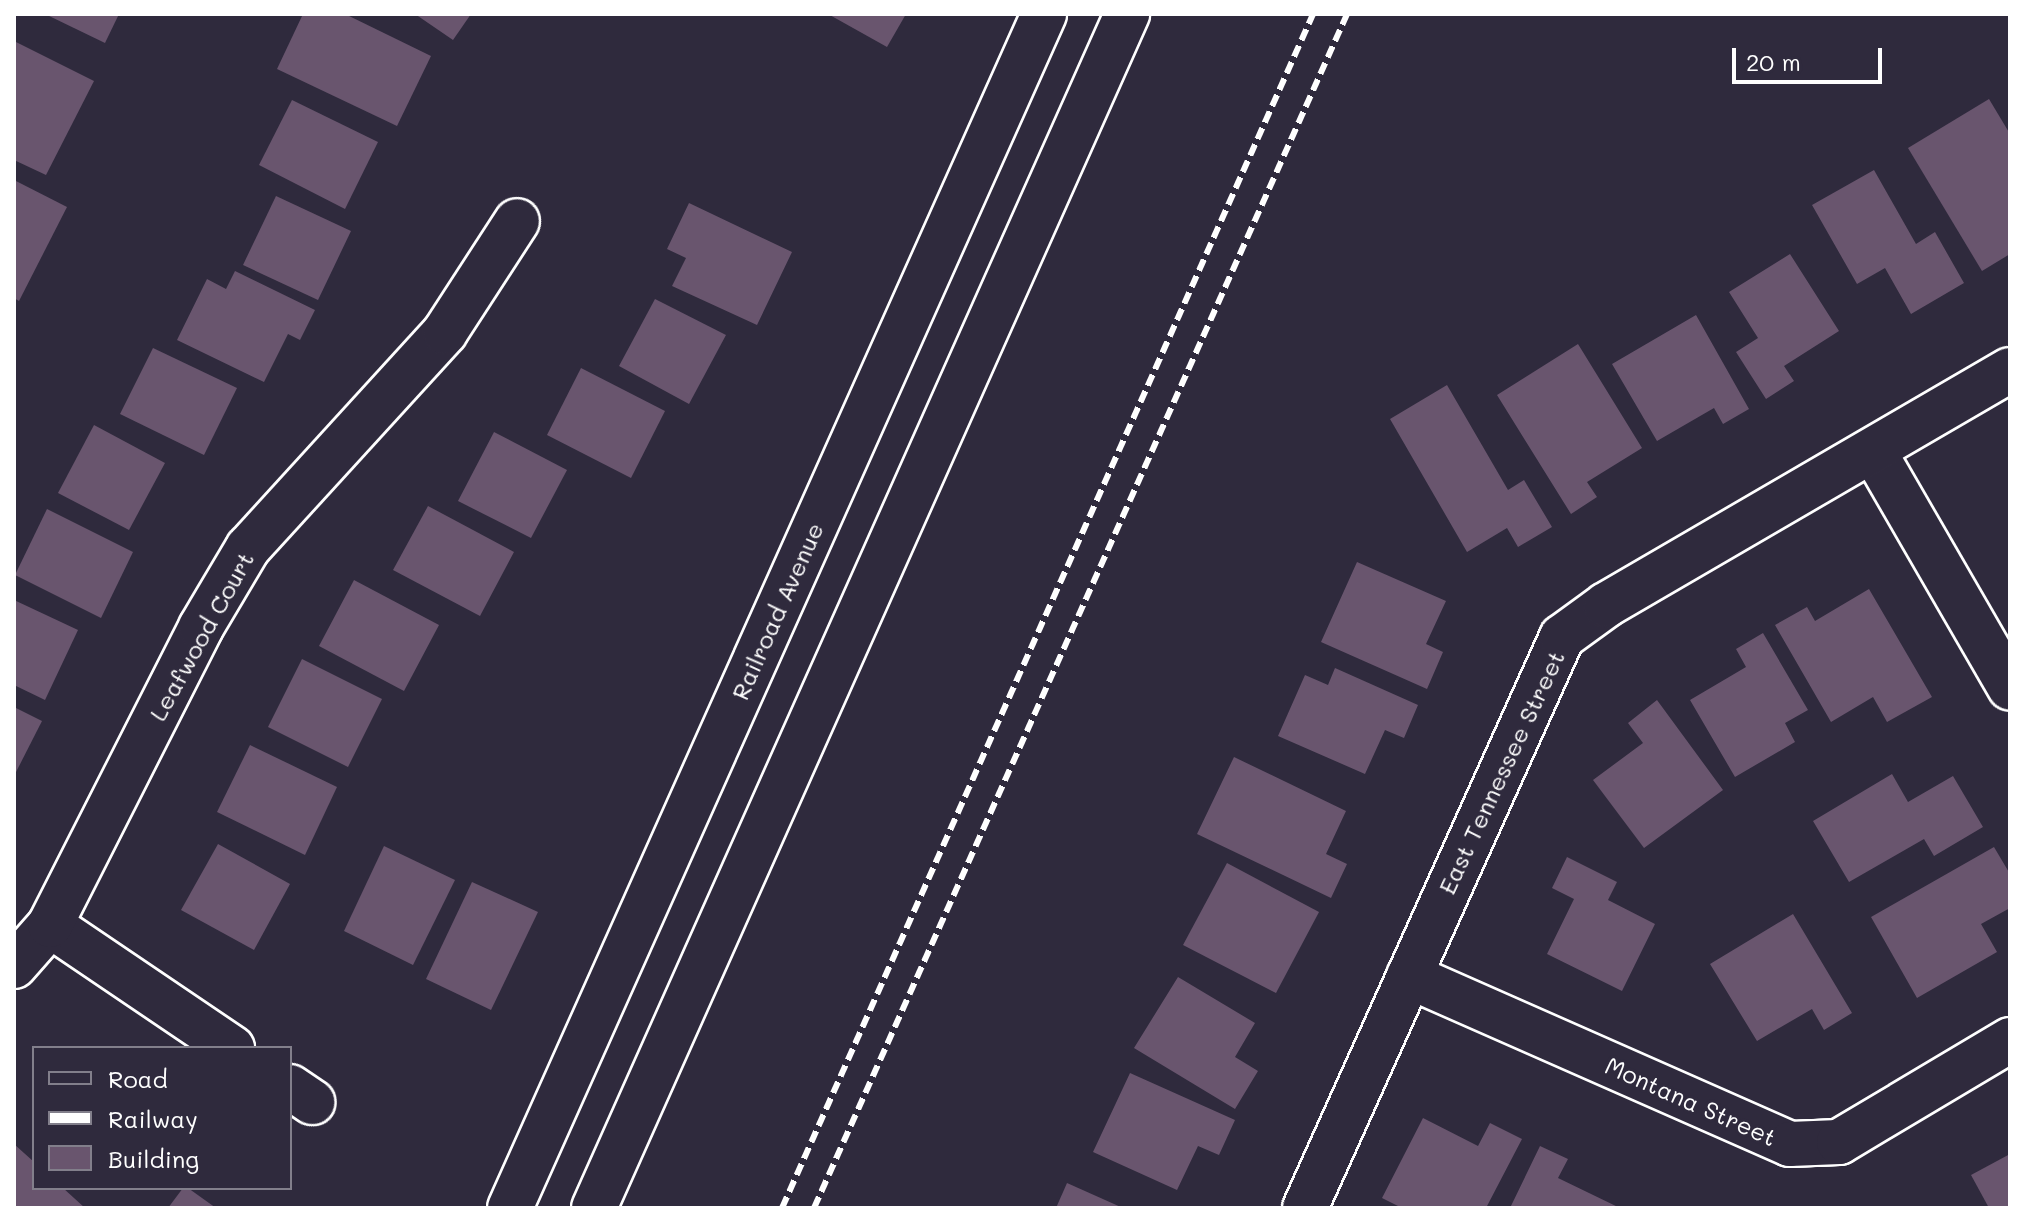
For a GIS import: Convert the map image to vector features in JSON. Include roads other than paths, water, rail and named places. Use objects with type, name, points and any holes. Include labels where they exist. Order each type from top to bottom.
[{"type":"street","name":"Railroad Avenue","points":[[510,1208],[1044,14]]},
{"type":"street","points":[[594,1208],[1127,14]]},
{"type":"street","name":"Leafwood Court","points":[[14,966],[50,925],[201,627],[248,548],[445,332],[517,221]]},
{"type":"street","name":"East Tennessee Street","points":[[1305,1208],[1562,637],[1606,605],[1874,452],[2010,370]]},
{"type":"street","points":[[1874,452],[2010,688]]},
{"type":"street","points":[[50,925],[229,1046]]},
{"type":"street","name":"Montana Street","points":[[1409,976],[1790,1144],[1839,1142],[2010,1040]]},
{"type":"railway","points":[[782,1208],[1313,14]]},
{"type":"railway","points":[[814,1208],[1347,14]]}]
